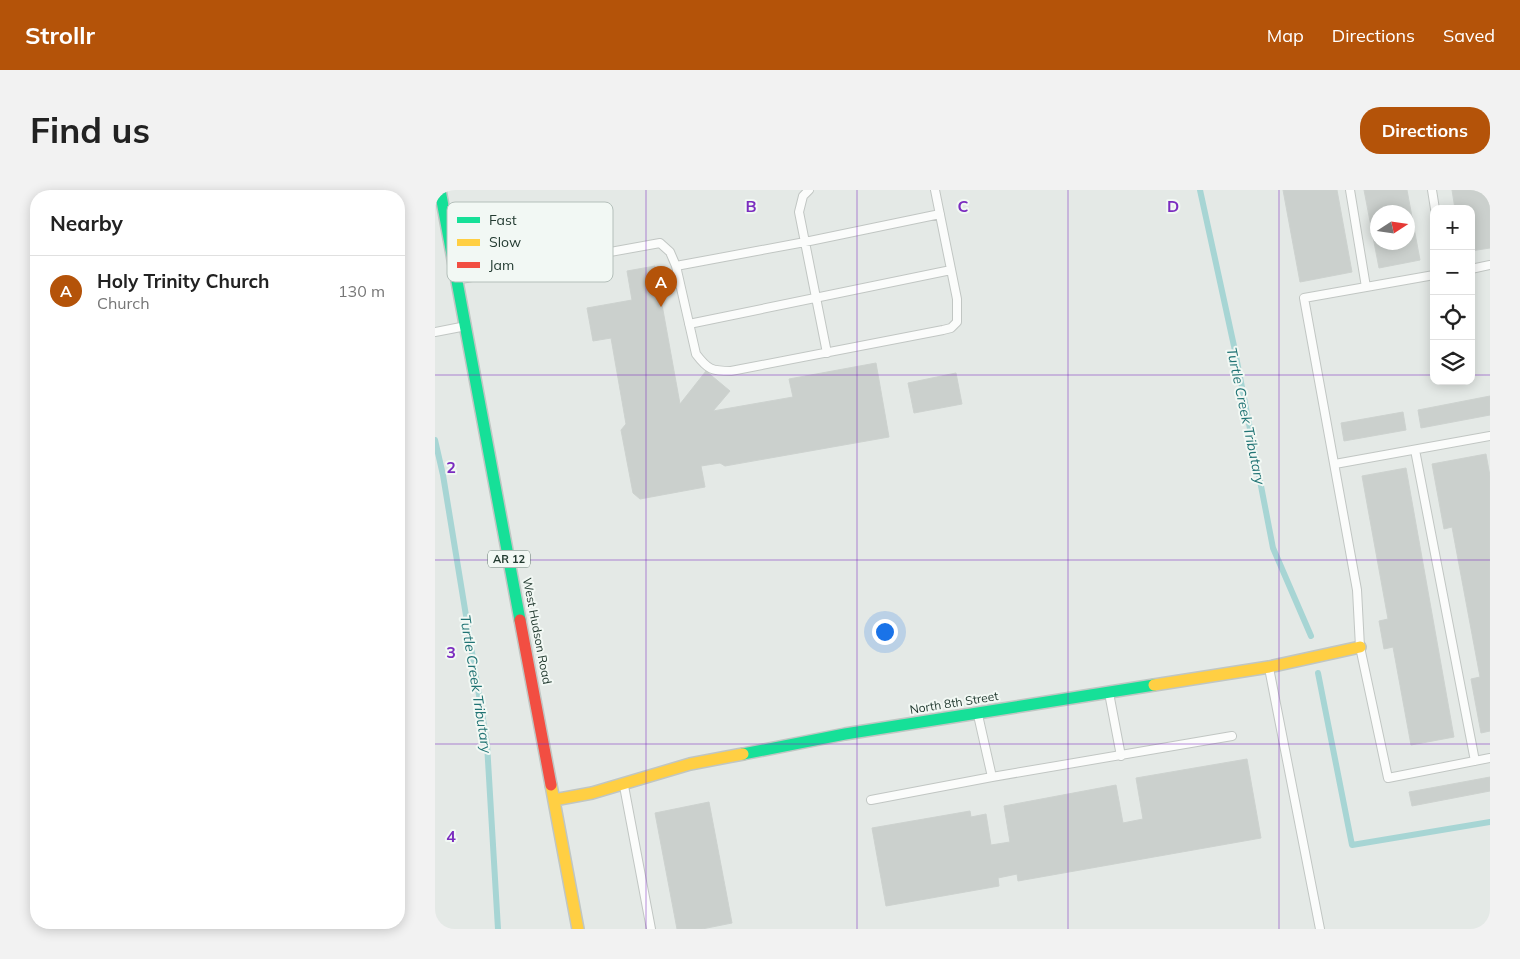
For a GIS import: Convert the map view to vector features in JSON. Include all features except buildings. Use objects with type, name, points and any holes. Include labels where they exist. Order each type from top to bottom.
[{"type":"main road","name":"West Hudson Road","points":[[440,190],[447,227]]},
{"type":"main road","name":"West Hudson Road","points":[[457,282],[578,929]]},
{"type":"main road","name":"North 8th Street","points":[[554,800],[592,793],[690,764],[845,734],[1269,667],[1360,647]]},
{"type":"lane","points":[[809,190],[803,196],[799,212],[827,354]]},
{"type":"lane","points":[[613,252],[660,243],[670,252],[676,266],[696,354],[704,365],[715,371],[731,371],[827,354],[951,328],[957,322],[951,270],[935,190]]},
{"type":"lane","points":[[1350,190],[1367,287]]},
{"type":"lane","points":[[1432,190],[1434,205]]},
{"type":"lane","points":[[676,266],[940,214]]},
{"type":"lane","points":[[1475,268],[1490,265]]},
{"type":"lane","points":[[689,324],[951,270]]},
{"type":"lane","points":[[1430,276],[1304,298],[1357,590],[1360,647],[1388,778],[1490,758]]},
{"type":"lane","points":[[435,332],[466,326]]},
{"type":"lane","points":[[1335,464],[1490,436]]},
{"type":"lane","points":[[1415,450],[1475,761]]},
{"type":"lane","points":[[1269,667],[1319,929]]},
{"type":"lane","points":[[1109,691],[1121,756]]},
{"type":"lane","points":[[978,713],[992,777]]},
{"type":"lane","points":[[871,800],[992,777],[1232,736]]},
{"type":"lane","points":[[624,784],[651,929]]},
{"type":"waterway","name":"Turtle Creek Tributary","points":[[1200,190],[1234,346],[1273,548],[1311,636]]},
{"type":"waterway","name":"Turtle Creek Tributary","points":[[435,440],[443,475],[487,744],[498,929]]},
{"type":"waterway","name":"Turtle Creek Tributary","points":[[1318,673],[1352,845],[1490,822]]},
{"type":"traffic: fast","points":[[440,190],[447,228]]},
{"type":"traffic: fast","points":[[457,282],[520,620]]},
{"type":"traffic: fast","points":[[743,754],[845,734],[1154,685]]},
{"type":"traffic: slow","points":[[1154,685],[1269,667],[1360,647]]},
{"type":"traffic: slow","points":[[554,800],[592,793],[690,764],[743,754]]},
{"type":"traffic: slow","points":[[551,785],[578,929]]},
{"type":"traffic: jam","points":[[520,620],[551,785]]},
{"type":"place","name":"Holy Trinity Church","points":[[661,307]]}]
